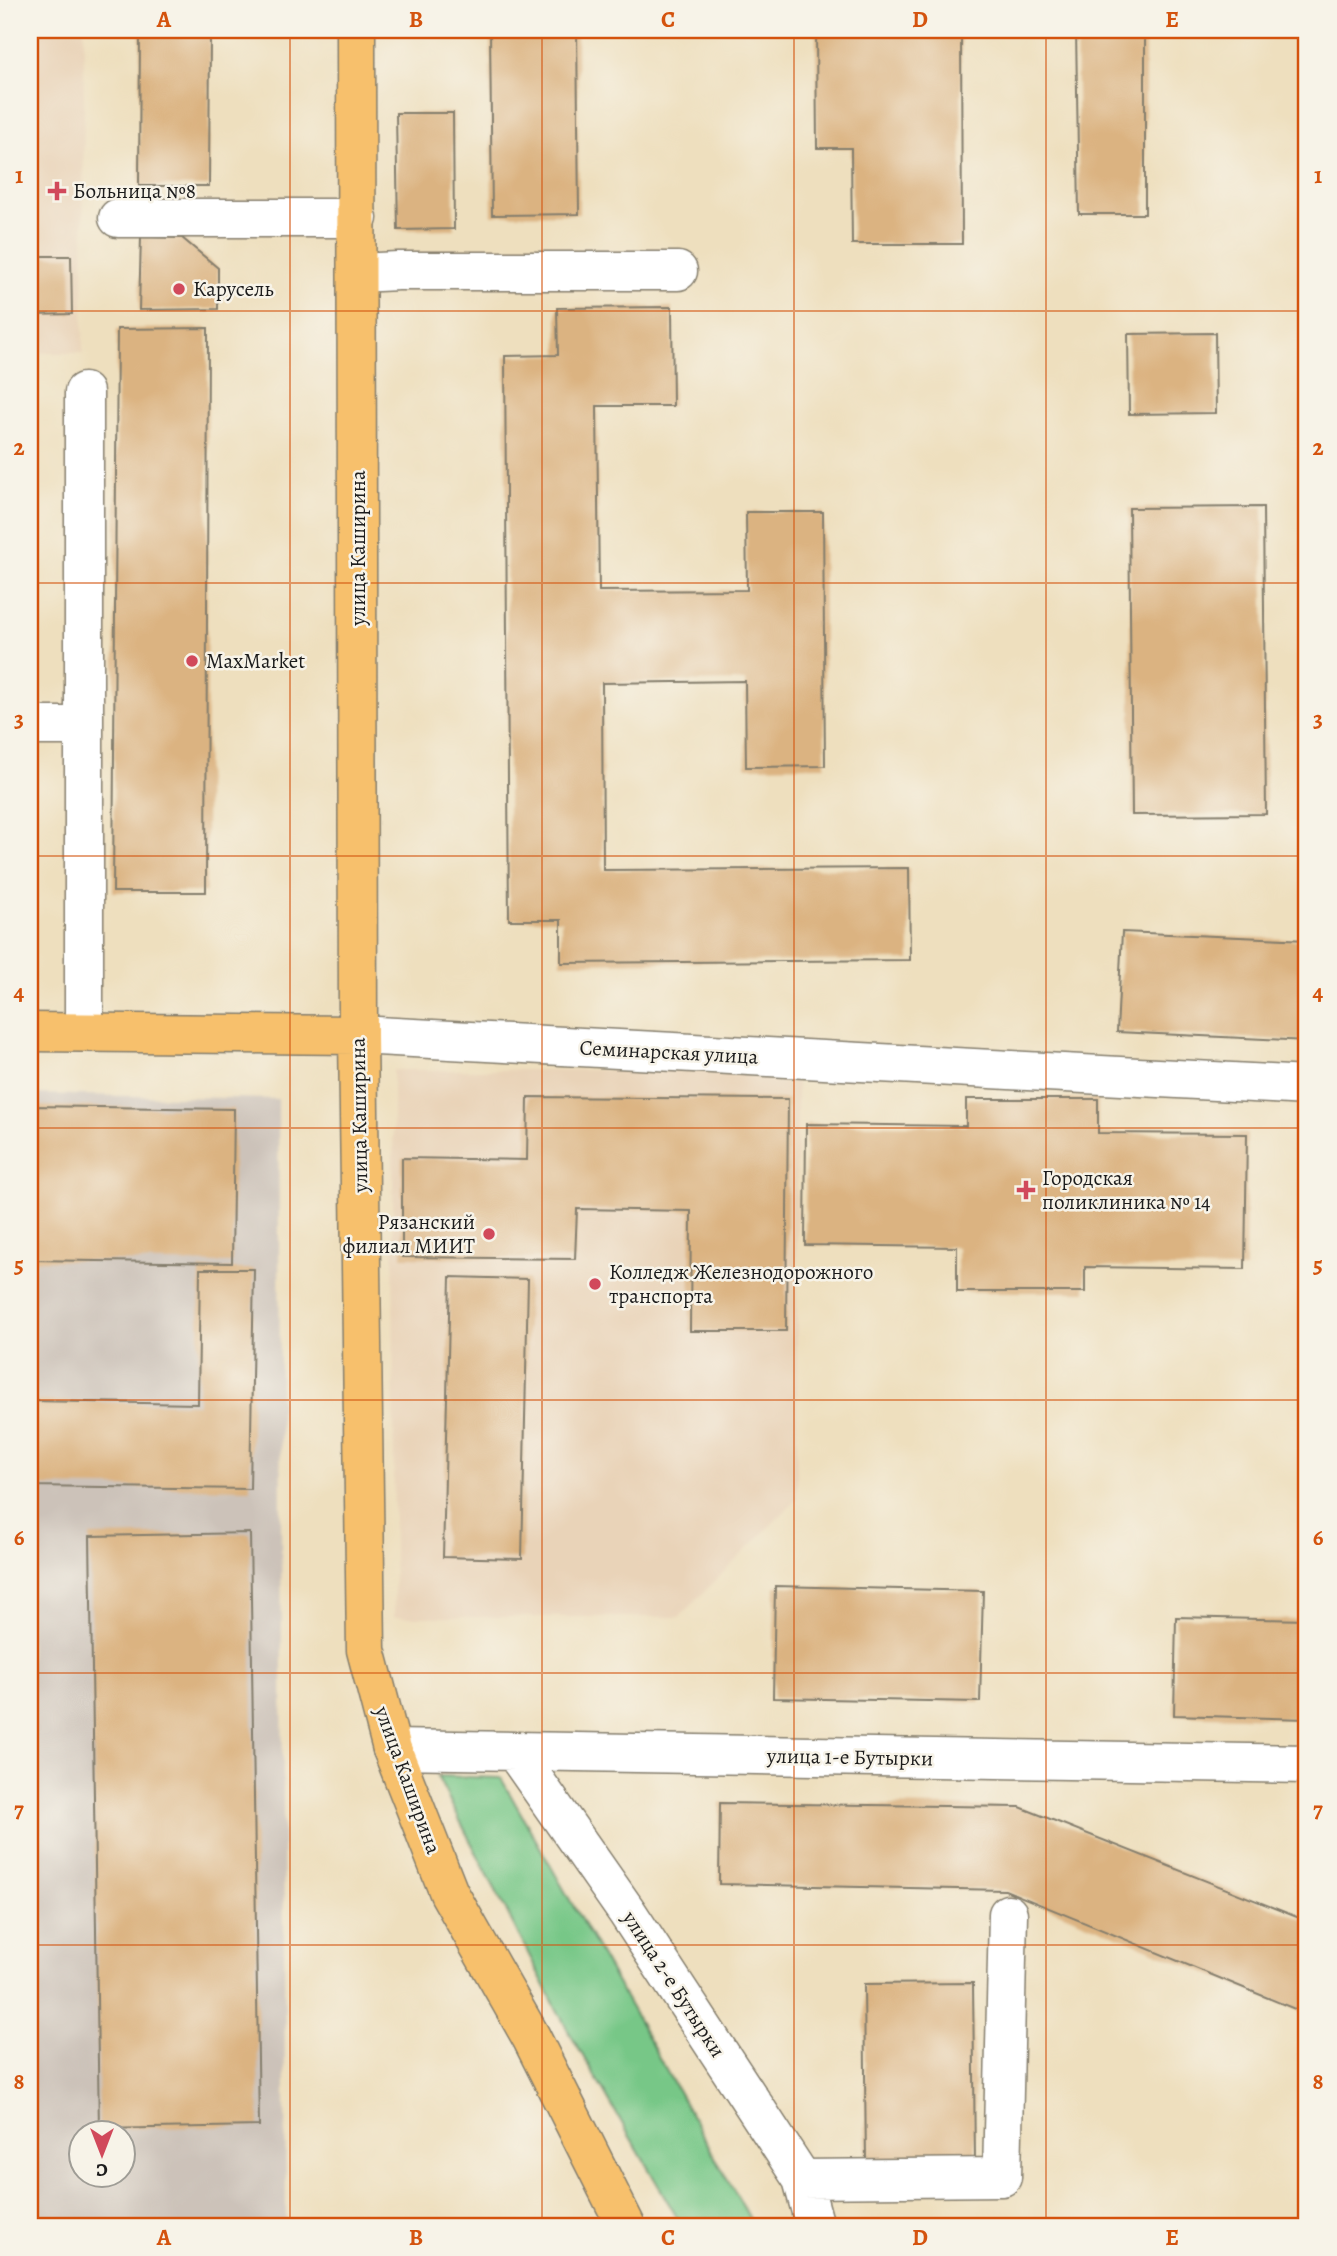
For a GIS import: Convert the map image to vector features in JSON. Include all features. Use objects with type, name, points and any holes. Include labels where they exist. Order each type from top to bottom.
[{"type":"main road","name":"улица Каширина","points":[[356,30],[358,1035],[366,1650],[392,1749],[449,1893],[531,2037],[626,2226]]},
{"type":"main road","name":"Семинарская улица","points":[[30,1032],[358,1035]]},
{"type":"street","points":[[118,218],[358,218]]},
{"type":"street","points":[[358,273],[678,271]]},
{"type":"street","points":[[84,391],[84,1032]]},
{"type":"street","points":[[30,726],[83,726]]},
{"type":"street","name":"Семинарская улица","points":[[358,1035],[1307,1086]]},
{"type":"street","name":"улица 1-е Бутырки","points":[[392,1749],[1307,1764]]},
{"type":"street","name":"улица 2-е Бутырки","points":[[515,1752],[627,1912],[802,2179],[815,2226]]},
{"type":"street","points":[[802,2179],[1002,2177],[1008,1914]]},
{"type":"shaded area","name":"Больница №8","points":[[30,30],[84,30],[83,353],[30,353]]},
{"type":"shaded area","name":"Колледж Железнодорожного транспорта","points":[[393,1070],[797,1070],[797,1499],[679,1617],[394,1617]]},
{"type":"shaded area","points":[[30,1094],[278,1099],[286,2226],[30,2226]]},
{"type":"green space","points":[[437,1776],[501,1778],[754,2226],[682,2226],[566,2027]]},
{"type":"building","points":[[140,30],[210,30],[209,186],[139,186]]},
{"type":"building","points":[[490,30],[577,30],[579,214],[492,215]]},
{"type":"building","points":[[816,30],[961,30],[962,244],[852,244],[851,148],[817,148]]},
{"type":"building","points":[[1076,30],[1145,30],[1145,214],[1079,214]]},
{"type":"building","points":[[396,113],[453,113],[454,229],[398,230]]},
{"type":"building","name":"Карусель","points":[[141,237],[182,238],[218,268],[218,309],[139,310]]},
{"type":"building","points":[[30,256],[71,256],[72,314],[30,315]]},
{"type":"building","points":[[672,307],[673,406],[597,406],[599,591],[747,590],[746,512],[823,512],[825,766],[746,767],[745,681],[602,683],[603,870],[909,868],[910,960],[561,963],[561,920],[509,920],[505,356],[558,355],[557,308]]},
{"type":"building","points":[[208,328],[206,892],[113,892],[117,329]]},
{"type":"building","points":[[1215,333],[1216,413],[1129,414],[1128,334]]},
{"type":"building","points":[[1263,507],[1266,814],[1132,815],[1129,508]]},
{"type":"building","points":[[1122,932],[1307,940],[1307,1041],[1117,1032]]},
{"type":"building","name":"Рязанский филиал МИИТ","points":[[528,1097],[788,1099],[786,1331],[690,1331],[691,1211],[577,1209],[575,1259],[402,1257],[402,1158],[527,1160]]},
{"type":"building","name":"Городская поликлиника № 14","points":[[966,1099],[1098,1099],[1098,1133],[1247,1134],[1245,1269],[1085,1267],[1085,1292],[957,1292],[957,1247],[805,1245],[806,1124],[966,1126]]},
{"type":"building","points":[[30,1106],[234,1109],[232,1263],[30,1260]]},
{"type":"building","points":[[200,1269],[254,1269],[250,1489],[30,1486],[30,1401],[198,1404]]},
{"type":"building","points":[[450,1277],[528,1279],[522,1559],[443,1557]]},
{"type":"building","points":[[250,1533],[259,2126],[136,2128],[136,2120],[99,2120],[90,1536]]},
{"type":"building","points":[[775,1586],[983,1591],[980,1702],[773,1698]]},
{"type":"building","points":[[1176,1617],[1307,1620],[1307,1719],[1174,1715]]},
{"type":"building","points":[[720,1803],[1020,1807],[1307,1921],[1307,2014],[1005,1890],[719,1884]]},
{"type":"building","points":[[973,1983],[975,2161],[866,2163],[864,1984]]},
{"type":"place","name":"Больница №8","points":[[57,191]]},
{"type":"place","name":"Карусель","points":[[179,289]]},
{"type":"place","name":"MaxMarket","points":[[192,661]]},
{"type":"place","name":"Городская поликлиника № 14","points":[[1026,1190]]},
{"type":"place","name":"Рязанский филиал МИИТ","points":[[489,1234]]},
{"type":"place","name":"Колледж Железнодорожного транспорта","points":[[595,1284]]}]
